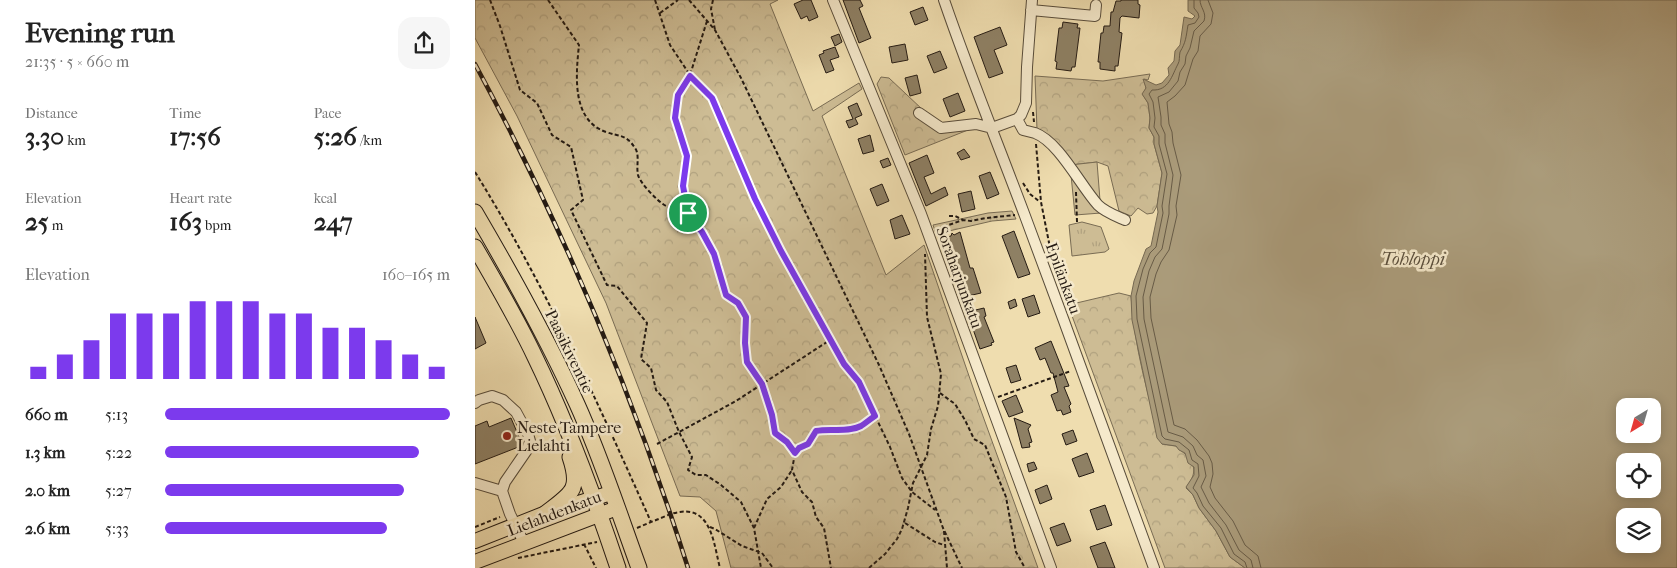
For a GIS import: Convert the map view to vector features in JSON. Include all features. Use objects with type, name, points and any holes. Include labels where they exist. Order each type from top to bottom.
[{"type":"highway","name":"Paasikiventie","points":[[475,212],[514,280],[564,378],[598,454],[639,568]]},
{"type":"highway","name":"Paasikiventie","points":[[475,247],[500,289],[535,357],[595,498],[618,568]]},
{"type":"highway","points":[[547,512],[570,494],[575,484],[575,475],[562,433],[559,412]]},
{"type":"main road","name":"Lielahdenkatu","points":[[475,541],[512,520],[611,493]]},
{"type":"main road","name":"Lielahdenkatu","points":[[475,562],[617,508]]},
{"type":"street","name":"Soraharjunkatu","points":[[833,0],[927,231],[1051,568]]},
{"type":"street","name":"Epilänkatu","points":[[943,0],[1154,568]]},
{"type":"street","points":[[919,113],[941,128],[976,124],[992,128],[1017,119],[1024,111],[1026,103],[1032,5],[1095,16],[1096,5]]},
{"type":"street","points":[[1017,119],[1023,130],[1044,138],[1053,147],[1098,205],[1125,220]]},
{"type":"street","points":[[475,403],[492,396],[503,400],[516,412],[528,434],[527,450],[501,491],[512,520],[524,543]]},
{"type":"street","points":[[475,483],[501,491]]},
{"type":"path","points":[[490,0],[520,90],[537,103],[552,136],[571,147],[583,200],[571,210],[607,285],[617,286],[647,323],[641,359],[651,368],[656,390],[667,402],[692,457],[688,470],[696,475],[705,475],[721,485],[741,502],[754,528],[761,568]]},
{"type":"path","points":[[548,0],[579,44],[577,87],[580,107],[592,125],[606,132],[627,138],[637,150],[638,176],[647,190],[664,205],[688,213]]},
{"type":"path","points":[[655,0],[671,44],[690,76],[712,98],[764,217],[844,364],[859,382],[902,478],[912,492],[937,511]]},
{"type":"path","points":[[660,12],[678,0]]},
{"type":"path","points":[[689,0],[715,30],[741,78],[879,365],[909,434],[943,528],[962,568]]},
{"type":"path","points":[[713,0],[711,9],[715,30]]},
{"type":"path","points":[[707,21],[690,76],[678,95],[675,118],[687,156],[683,186],[688,213],[702,232],[714,254],[726,295],[738,303],[746,317],[745,343],[747,362],[762,384],[772,415],[775,433],[787,442],[795,453]]},
{"type":"path","points":[[1033,106],[1041,202],[1054,264]]},
{"type":"path","points":[[475,172],[530,265],[603,416],[651,522]]},
{"type":"path","points":[[1074,172],[1077,222]]},
{"type":"path","points":[[949,216],[971,221],[1017,215]]},
{"type":"path","points":[[927,231],[943,228],[963,220]]},
{"type":"path","points":[[869,568],[879,561],[897,539],[904,523],[913,483],[927,455],[940,393],[941,374],[927,316],[925,261]]},
{"type":"path","points":[[657,444],[736,401],[831,340]]},
{"type":"path","points":[[1007,394],[1074,370]]},
{"type":"path","points":[[940,393],[955,404],[974,439],[985,445],[1006,497],[1016,552],[1025,568]]},
{"type":"path","points":[[754,528],[767,499],[781,487],[792,470],[795,453],[799,448],[808,444],[816,431],[826,429],[842,430],[860,426],[875,416]]},
{"type":"path","points":[[792,470],[802,492],[812,502],[816,517],[825,528],[831,568]]},
{"type":"path","points":[[632,529],[678,512],[688,511],[696,513],[710,527],[720,568]]},
{"type":"path","points":[[475,527],[512,520]]},
{"type":"path","points":[[904,523],[935,542],[944,545]]},
{"type":"path","points":[[710,527],[743,546],[762,553],[773,568]]},
{"type":"path","points":[[943,528],[947,568]]},
{"type":"path","points":[[510,560],[601,541]]},
{"type":"path","points":[[584,544],[596,568]]},
{"type":"green space","points":[[475,0],[778,0],[770,4],[813,111],[859,83],[862,89],[822,116],[886,275],[924,245],[1038,568],[731,568],[716,511],[700,497],[680,496],[606,303],[517,116],[475,38]]},
{"type":"green space","points":[[1150,74],[1148,80],[1144,79],[1146,88],[1143,95],[1148,103],[1149,128],[1154,137],[1154,144],[1162,173],[1157,206],[1153,213],[1147,214],[1138,208],[1131,216],[1119,211],[1108,166],[1097,162],[1071,165],[1037,130],[1035,76],[1103,81]]},
{"type":"green space","points":[[881,77],[889,78],[940,126],[978,126],[905,155],[877,84]]},
{"type":"green space","points":[[1097,162],[1101,213],[1075,215],[1070,165]]},
{"type":"green space","points":[[1012,211],[1016,219],[992,221],[936,234],[933,225],[988,213]]},
{"type":"green space","points":[[1082,222],[1101,227],[1109,249],[1105,252],[1072,256],[1069,225]]},
{"type":"green space","points":[[1119,293],[1131,296],[1138,352],[1162,444],[1176,446],[1192,463],[1194,471],[1186,488],[1193,495],[1199,508],[1216,531],[1230,557],[1245,568],[1165,568],[1068,305]]},
{"type":"water","name":"Tohloppi","points":[[1188,0],[1677,0],[1677,568],[1245,568],[1230,557],[1216,531],[1186,487],[1194,475],[1194,467],[1188,463],[1185,453],[1176,446],[1162,444],[1157,438],[1132,320],[1131,296],[1134,281],[1146,249],[1151,246],[1158,212],[1157,206],[1162,173],[1154,144],[1154,137],[1149,128],[1148,103],[1142,94],[1146,88],[1143,79],[1156,85],[1162,83],[1169,75],[1168,68],[1174,61],[1175,51],[1180,45],[1184,17],[1192,19],[1195,16],[1188,11]]},
{"type":"building","points":[[803,0],[811,0],[818,17],[809,21],[807,16],[801,19],[794,4]]},
{"type":"building","points":[[843,0],[860,0],[863,6],[859,8],[871,38],[859,43]]},
{"type":"building","points":[[1138,0],[1140,5],[1139,18],[1122,16],[1120,18],[1119,32],[1122,33],[1118,66],[1115,66],[1115,71],[1100,69],[1100,62],[1098,62],[1101,33],[1103,33],[1104,26],[1110,26],[1111,12],[1113,12],[1116,1]]},
{"type":"building","points":[[923,7],[928,20],[915,25],[910,12]]},
{"type":"building","points":[[1063,22],[1078,24],[1077,28],[1080,28],[1075,67],[1072,67],[1071,71],[1056,69],[1057,62],[1055,61],[1059,28],[1062,28]]},
{"type":"building","points":[[1000,27],[1007,45],[994,50],[1003,73],[989,78],[974,37]]},
{"type":"building","points":[[839,34],[842,42],[835,46],[831,37]]},
{"type":"building","points":[[905,44],[908,60],[892,63],[889,47]]},
{"type":"building","points":[[835,47],[839,57],[830,60],[834,70],[826,73],[819,55],[824,53],[823,51]]},
{"type":"building","points":[[940,51],[947,68],[934,73],[927,56]]},
{"type":"building","points":[[917,75],[921,93],[910,96],[905,78]]},
{"type":"building","points":[[958,93],[965,111],[950,117],[943,99]]},
{"type":"building","points":[[857,103],[862,115],[855,118],[858,124],[849,128],[846,121],[853,119],[848,107]]},
{"type":"building","points":[[870,135],[874,151],[863,154],[858,139]]},
{"type":"building","points":[[964,149],[970,157],[961,160],[957,153]]},
{"type":"building","points":[[927,155],[934,173],[924,177],[931,194],[945,187],[948,195],[926,206],[909,163]]},
{"type":"building","points":[[888,158],[891,165],[883,168],[880,161]]},
{"type":"building","points":[[990,172],[999,194],[987,199],[979,176]]},
{"type":"building","points":[[882,184],[889,201],[877,206],[870,189]]},
{"type":"building","points":[[971,191],[975,209],[962,212],[958,194]]},
{"type":"building","points":[[902,215],[910,234],[895,239],[890,220]]},
{"type":"building","points":[[1014,231],[1030,274],[1018,278],[1002,236]]},
{"type":"building","points":[[960,232],[970,268],[973,268],[981,293],[968,296],[953,254],[950,254],[947,237],[951,236],[952,233],[954,235]]},
{"type":"building","points":[[1034,295],[1040,313],[1028,317],[1022,299]]},
{"type":"building","points":[[1015,299],[1017,306],[1010,309],[1008,302]]},
{"type":"building","points":[[984,308],[986,316],[984,317],[994,342],[991,343],[992,345],[980,349],[967,312]]},
{"type":"building","points":[[475,317],[486,343],[475,349]]},
{"type":"building","points":[[1051,341],[1069,386],[1064,387],[1071,404],[1069,406],[1071,412],[1063,415],[1061,410],[1057,411],[1051,395],[1058,392],[1053,373],[1051,373],[1045,358],[1040,360],[1035,348]]},
{"type":"building","points":[[1016,365],[1021,380],[1011,383],[1006,368]]},
{"type":"building","points":[[1016,395],[1023,412],[1009,417],[1002,401]]},
{"type":"building","points":[[511,418],[522,444],[521,446],[475,464],[475,426],[487,421],[489,427]]},
{"type":"building","points":[[1014,418],[1031,425],[1028,429],[1032,442],[1029,443],[1030,447],[1022,448]]},
{"type":"building","points":[[1073,430],[1077,441],[1066,445],[1062,434]]},
{"type":"building","points":[[1087,453],[1094,472],[1079,477],[1072,459]]},
{"type":"building","points":[[1034,462],[1037,469],[1029,472],[1027,464]]},
{"type":"building","points":[[1047,485],[1052,499],[1040,504],[1035,490]]},
{"type":"building","points":[[1105,505],[1112,525],[1097,530],[1090,510]]},
{"type":"building","points":[[1064,523],[1071,541],[1057,546],[1050,528]]},
{"type":"building","points":[[1105,542],[1115,568],[1098,568],[1090,547]]},
{"type":"railway","points":[[475,64],[537,186],[593,311],[644,438],[688,568]]},
{"type":"place","name":"Neste Tampere Lielahti","points":[[507,436]]},
{"type":"route","points":[[690,76],[712,98],[755,199],[781,251],[844,364],[859,382],[875,416],[860,426],[842,430],[826,429],[816,431],[808,444],[799,448],[795,453],[787,442],[775,433],[772,415],[762,384],[747,362],[745,343],[746,317],[738,303],[726,295],[714,254],[702,232],[688,213],[683,186],[687,156],[675,118],[678,95],[690,76]]}]
